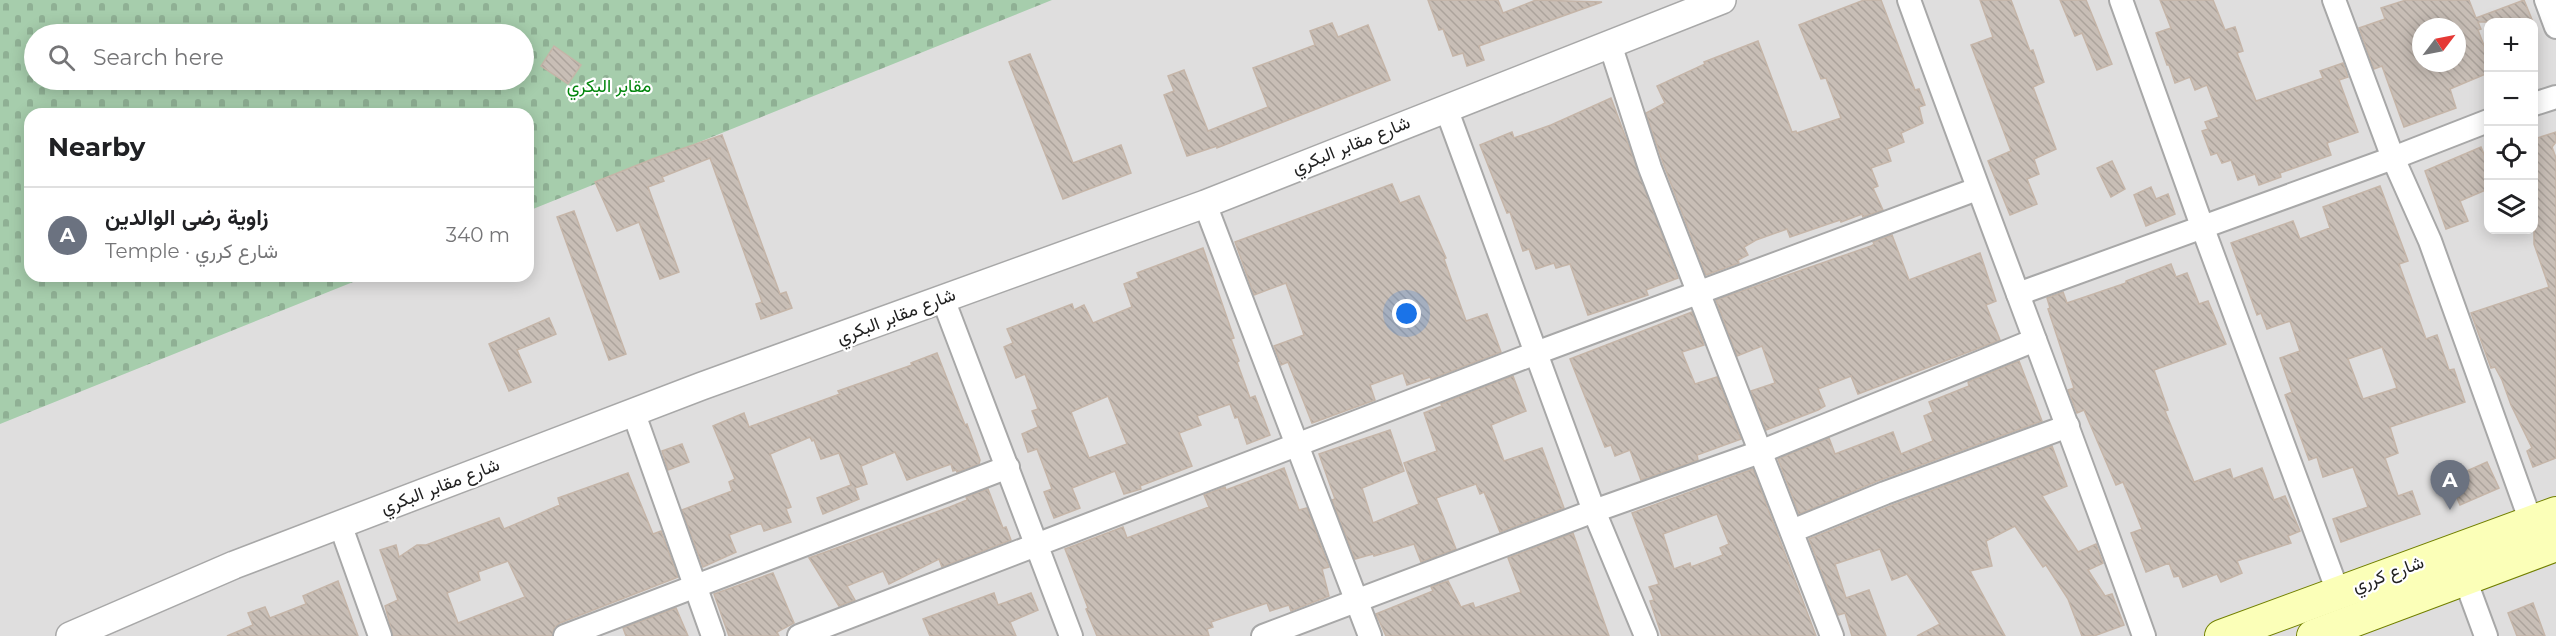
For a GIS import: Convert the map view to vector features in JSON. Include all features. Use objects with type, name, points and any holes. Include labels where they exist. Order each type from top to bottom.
[{"type":"main road","name":"شارع كرري","points":[[2221,636],[2543,517]]},
{"type":"main road","name":"شارع كرري","points":[[2313,636],[2360,628],[2465,579],[2556,545]]},
{"type":"street","name":"شارع مقابر البكري","points":[[70,636],[184,585],[340,524],[943,299],[1205,204],[1722,0]]},
{"type":"street","points":[[1909,0],[2144,636]]},
{"type":"street","points":[[2121,0],[2338,592]]},
{"type":"street","points":[[2334,0],[2393,158],[2430,241],[2543,517]]},
{"type":"street","points":[[2546,0],[2556,27]]},
{"type":"street","points":[[1610,44],[1650,168],[1832,636]]},
{"type":"street","points":[[2538,103],[2556,97]]},
{"type":"street","points":[[1446,108],[1594,511],[1646,636]]},
{"type":"street","points":[[2018,294],[2393,158],[2484,123]]},
{"type":"street","points":[[799,636],[1536,353],[1977,189]]},
{"type":"street","points":[[1205,204],[1370,636]]},
{"type":"street","points":[[943,299],[1038,544],[1071,636]]},
{"type":"street","points":[[1263,636],[1594,511],[1760,452],[2035,340]]},
{"type":"street","points":[[634,414],[713,636]]},
{"type":"street","points":[[1792,531],[1885,493],[2068,426]]},
{"type":"street","points":[[565,636],[1008,467]]},
{"type":"street","points":[[340,524],[380,636]]},
{"type":"street","points":[[2465,579],[2486,636]]},
{"type":"shaded area","points":[[0,0],[2556,0],[2556,636],[0,636]]},
{"type":"green space","name":"مقابر البكري","points":[[0,0],[1052,0],[534,209],[534,108],[24,108],[24,282],[353,282],[0,424]]},
{"type":"building","points":[[1428,0],[1498,0],[1503,13],[1536,0],[1602,2],[1479,46],[1484,60],[1467,66],[1463,53],[1453,56],[1443,29],[1439,30]]},
{"type":"building","points":[[1864,0],[1881,0],[1915,90],[1919,89],[1925,105],[1919,107],[1923,123],[1901,133],[1904,142],[1887,149],[1891,161],[1871,168],[1878,186],[1873,188],[1883,210],[1863,217],[1862,214],[1841,222],[1840,220],[1790,237],[1787,229],[1756,240],[1744,247],[1748,255],[1738,260],[1739,263],[1706,275],[1646,113],[1665,103],[1657,86],[1705,64],[1704,62],[1758,41],[1792,132],[1797,133],[1841,118],[1826,78],[1821,79],[1799,25]]},
{"type":"building","points":[[1980,0],[2011,0],[2044,82],[2033,87],[2056,149],[2034,159],[2039,174],[2027,179],[2037,204],[2010,215],[1988,161],[2011,151],[1971,45],[1993,37]]},
{"type":"building","points":[[2060,0],[2086,0],[2112,64],[2097,70],[2082,33],[2075,36]]},
{"type":"building","points":[[2160,0],[2213,0],[2225,30],[2235,27],[2243,51],[2237,53],[2256,101],[2323,78],[2320,71],[2343,63],[2348,77],[2339,80],[2358,132],[2327,143],[2331,155],[2280,173],[2281,177],[2259,185],[2255,174],[2238,180],[2231,160],[2222,163],[2217,153],[2211,155],[2202,131],[2208,129],[2205,122],[2219,117],[2207,85],[2195,90],[2190,77],[2175,83],[2169,65],[2167,65],[2156,33],[2171,28]]},
{"type":"building","points":[[2406,0],[2469,0],[2476,18],[2524,0],[2531,18],[2484,18],[2484,22],[2478,22],[2481,29],[2478,30],[2484,46],[2484,75],[2450,89],[2456,108],[2404,127],[2382,66],[2374,69],[2359,28],[2385,19],[2381,8]]},
{"type":"building","points":[[1332,23],[1338,37],[1368,25],[1390,80],[1217,148],[1217,146],[1187,156],[1164,95],[1174,91],[1168,76],[1184,70],[1208,131],[1268,107],[1253,68],[1315,45],[1310,31]]},
{"type":"building","points":[[554,46],[581,65],[568,84],[541,66]]},
{"type":"building","points":[[1030,54],[1073,163],[1121,145],[1131,173],[1063,199],[1009,62]]},
{"type":"building","points":[[1611,98],[1678,278],[1646,290],[1648,295],[1588,315],[1570,264],[1556,268],[1554,263],[1536,269],[1529,249],[1523,251],[1510,212],[1507,213],[1480,145],[1512,132],[1514,138],[1551,125]]},
{"type":"building","points":[[2556,132],[2556,142],[2552,147],[2556,158],[2556,458],[2533,467],[2527,451],[2532,448],[2511,405],[2502,380],[2495,367],[2491,368],[2471,313],[2549,287],[2534,244],[2534,234],[2538,234],[2538,138]]},
{"type":"building","points":[[722,135],[780,294],[786,292],[792,308],[761,319],[756,304],[762,302],[710,158],[662,177],[664,181],[648,187],[679,272],[660,279],[639,222],[617,231],[595,182]]},
{"type":"building","points":[[2481,147],[2484,154],[2484,191],[2460,201],[2468,221],[2446,229],[2425,171]]},
{"type":"building","points":[[2112,161],[2125,189],[2111,197],[2097,168]]},
{"type":"building","points":[[1392,184],[1400,203],[1419,196],[1446,258],[1444,259],[1466,321],[1487,314],[1501,352],[1431,379],[1430,377],[1407,385],[1403,373],[1370,385],[1375,400],[1312,423],[1288,362],[1281,365],[1274,346],[1304,335],[1286,283],[1254,295],[1235,242]]},
{"type":"building","points":[[2380,186],[2408,261],[2399,264],[2426,339],[2437,335],[2449,370],[2454,369],[2465,402],[2390,427],[2398,453],[2385,458],[2398,496],[2412,491],[2420,514],[2341,542],[2333,519],[2368,507],[2353,467],[2323,477],[2317,457],[2309,460],[2285,395],[2292,392],[2280,358],[2300,351],[2290,321],[2267,329],[2261,313],[2257,315],[2231,243],[2293,221],[2300,239],[2330,228],[2323,207]],"holes":[[[2382,347],[2397,388],[2363,399],[2348,359]]]},
{"type":"building","points":[[2151,187],[2156,199],[2168,194],[2175,214],[2146,226],[2134,195]]},
{"type":"building","points":[[574,211],[626,354],[609,360],[557,217]]},
{"type":"building","points":[[1892,235],[1909,280],[1980,253],[1996,301],[1986,305],[2000,340],[1858,394],[1851,376],[1818,389],[1825,406],[1766,430],[1751,391],[1775,383],[1762,346],[1737,356],[1716,300],[1871,246],[1873,242]]},
{"type":"building","points":[[1203,248],[1234,338],[1231,339],[1239,361],[1237,362],[1250,398],[1255,396],[1270,435],[1247,444],[1238,417],[1235,418],[1230,404],[1197,416],[1201,425],[1179,433],[1192,466],[1140,486],[1141,489],[1124,494],[1115,471],[1072,488],[1080,508],[1054,518],[1044,492],[1052,489],[1037,449],[1028,452],[1022,434],[1038,427],[1032,411],[1038,409],[1025,374],[1016,378],[1004,347],[1013,343],[1007,329],[1072,304],[1074,310],[1084,305],[1093,323],[1132,307],[1124,284],[1139,278],[1137,273]],"holes":[[[1108,396],[1127,444],[1089,458],[1071,412]]]},
{"type":"building","points":[[2171,264],[2176,277],[2187,273],[2199,304],[2208,301],[2226,344],[2154,370],[2168,410],[2165,411],[2194,482],[2230,469],[2233,479],[2262,468],[2274,500],[2285,496],[2300,531],[2288,536],[2291,543],[2237,561],[2242,573],[2221,582],[2217,574],[2183,587],[2179,576],[2174,577],[2169,563],[2146,572],[2131,533],[2142,529],[2123,482],[2116,485],[2084,410],[2077,413],[2068,390],[2074,388],[2048,309],[2050,308],[2047,298],[2063,292],[2067,303],[2126,283],[2126,281]]},
{"type":"building","points":[[1692,312],[1704,345],[1682,352],[1695,384],[1717,377],[1741,439],[1697,455],[1698,460],[1641,480],[1630,450],[1615,456],[1611,445],[1605,447],[1570,359]]},
{"type":"building","points":[[549,318],[556,334],[517,350],[531,382],[509,391],[489,344]]},
{"type":"building","points":[[937,353],[965,425],[967,424],[980,460],[979,464],[957,472],[953,471],[951,464],[907,480],[895,452],[861,466],[867,484],[855,488],[859,499],[823,514],[817,498],[851,485],[839,453],[821,459],[814,440],[812,441],[810,437],[770,454],[791,507],[786,509],[791,522],[764,531],[761,523],[729,535],[736,552],[703,567],[682,510],[732,491],[729,482],[735,479],[713,426],[744,413],[749,427],[840,394],[838,391],[912,365],[911,363]]},
{"type":"building","points":[[2019,361],[2042,421],[1880,480],[1799,514],[1778,459],[1829,438],[1835,454],[1893,432],[1901,454],[1933,441],[1924,416],[1933,412],[1929,402],[1969,386],[1968,382]]},
{"type":"building","points":[[1513,376],[1526,411],[1491,425],[1504,461],[1542,448],[1564,508],[1500,532],[1484,492],[1480,494],[1476,484],[1436,498],[1456,549],[1421,562],[1414,544],[1355,559],[1332,500],[1335,499],[1319,454],[1390,430],[1404,471],[1362,488],[1373,523],[1419,504],[1404,463],[1437,451],[1424,413]]},
{"type":"building","points":[[682,444],[689,462],[668,470],[662,451]]},
{"type":"building","points":[[2052,446],[2067,486],[2042,496],[2078,552],[2096,544],[2103,563],[2088,570],[2105,596],[2112,594],[2124,625],[2094,636],[2082,636],[2068,599],[2046,565],[2043,567],[2015,526],[1986,541],[1992,566],[1970,571],[2005,636],[1917,636],[1940,624],[1907,574],[1892,580],[1880,549],[1835,564],[1846,598],[1869,590],[1886,636],[1852,636],[1845,613],[1838,615],[1809,539],[1890,506]]},
{"type":"building","points":[[2487,462],[2499,488],[2460,505],[2449,479]]},
{"type":"building","points":[[1284,468],[1299,510],[1307,508],[1329,567],[1322,569],[1329,596],[1291,611],[1289,605],[1270,611],[1267,603],[1211,622],[1213,627],[1207,629],[1209,636],[1097,636],[1065,549],[1123,527],[1127,538],[1209,507],[1204,495],[1225,487],[1226,490]]},
{"type":"building","points":[[1753,469],[1816,636],[1662,636],[1650,601],[1654,600],[1649,587],[1659,584],[1632,513]],"holes":[[[1717,514],[1729,544],[1720,548],[1723,555],[1691,567],[1690,563],[1674,569],[1663,534]]]},
{"type":"building","points":[[628,473],[653,534],[661,531],[678,577],[560,623],[554,628],[552,636],[393,636],[385,606],[398,600],[380,550],[396,545],[399,557],[417,545],[426,545],[499,518],[504,529],[560,505],[558,498]],"holes":[[[508,561],[525,597],[458,623],[447,593],[480,580],[478,572]]]},
{"type":"building","points":[[988,489],[1003,528],[1006,527],[1011,540],[942,567],[939,559],[889,584],[883,571],[847,586],[855,600],[839,606],[809,558],[950,507],[967,500],[966,497]]},
{"type":"building","points":[[1573,533],[1609,636],[1386,636],[1376,614],[1433,591],[1431,587],[1448,581],[1461,607],[1473,603],[1475,608],[1521,592],[1508,558]]},
{"type":"building","points":[[773,573],[794,623],[777,632],[779,636],[729,636],[714,594]]},
{"type":"building","points":[[338,581],[358,636],[227,636],[253,625],[248,613],[265,607],[270,618],[306,604],[303,596]]},
{"type":"building","points":[[994,593],[998,605],[1031,593],[1038,610],[1010,622],[1016,636],[930,636],[923,619]]},
{"type":"building","points":[[2533,603],[2545,636],[2517,636],[2508,613]]},
{"type":"building","points":[[676,608],[688,636],[626,636],[623,628]]},
{"type":"place","name":"زاوية رضى الوالدين","points":[[2450,510]]}]
